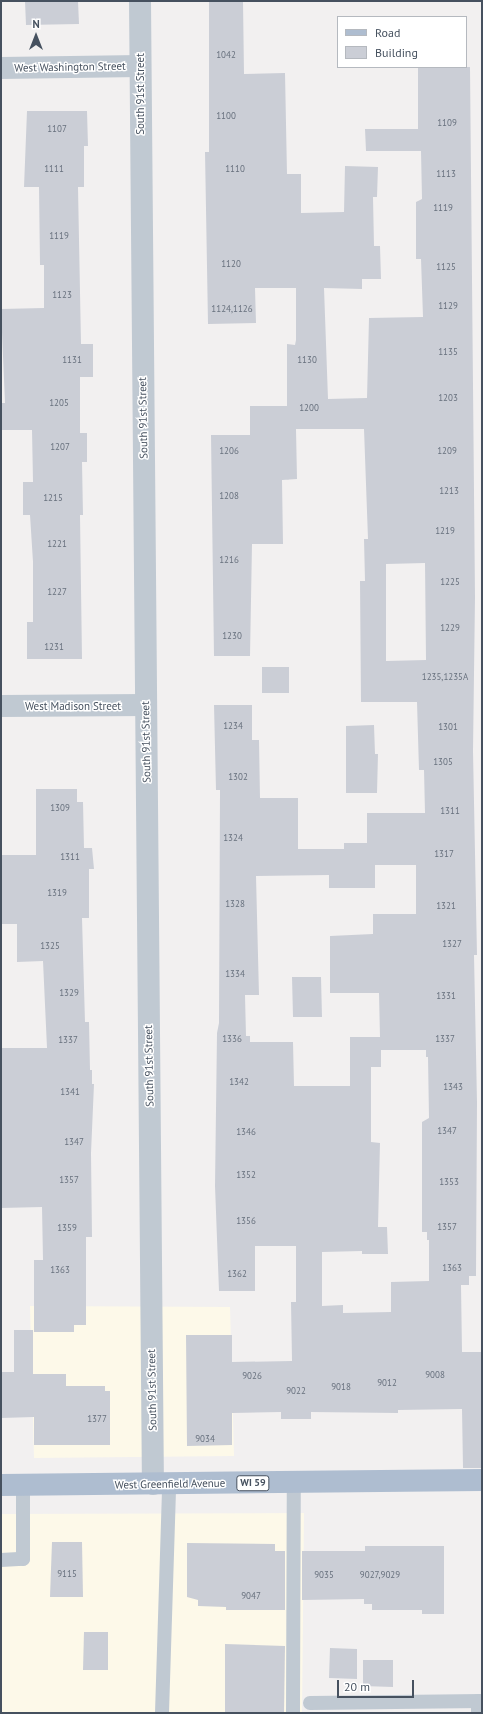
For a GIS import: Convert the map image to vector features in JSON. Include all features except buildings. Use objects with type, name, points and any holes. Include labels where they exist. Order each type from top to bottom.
[{"type":"main road","name":"West Greenfield Avenue","points":[[1,1485],[24,1486],[482,1480]]},
{"type":"street","name":"South 91st Street","points":[[140,1],[146,705],[161,1484]]},
{"type":"street","name":"West Washington Street","points":[[1,68],[140,66]]},
{"type":"street","name":"West Madison Street","points":[[1,706],[146,705]]},
{"type":"lane","points":[[293,1713],[294,1482]]},
{"type":"lane","points":[[161,1484],[162,1713]]},
{"type":"lane","points":[[1,1560],[24,1559],[24,1486]]},
{"type":"lane","points":[[310,1703],[479,1705]]},
{"type":"shaded area","points":[[30,1306],[230,1307],[234,1456],[34,1458]]},
{"type":"shaded area","points":[[304,1513],[302,1713],[1,1713],[1,1514]]}]
